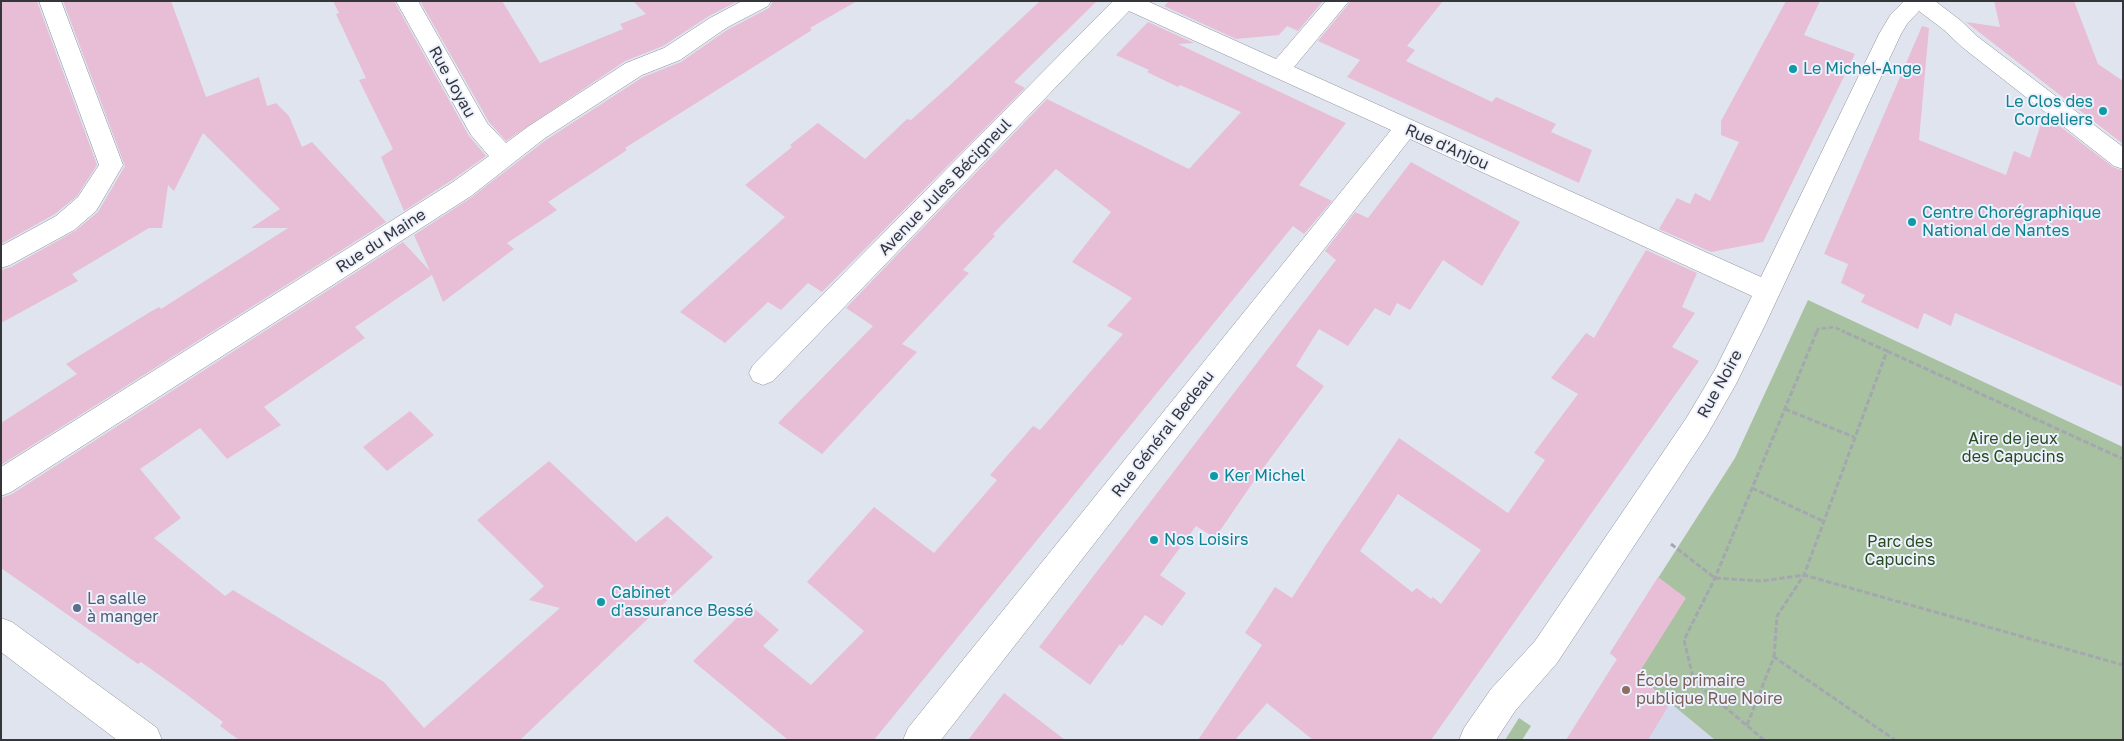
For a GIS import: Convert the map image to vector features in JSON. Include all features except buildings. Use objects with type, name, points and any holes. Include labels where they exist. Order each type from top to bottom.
[{"type":"street","points":[[1,258],[72,217],[87,204],[111,165],[50,1]]},
{"type":"street","name":"Rue Joyau","points":[[407,1],[479,128],[489,142],[505,156]]},
{"type":"street","name":"Rue du Maine","points":[[1,483],[462,189],[537,132],[634,69],[672,54],[718,24],[760,1]]},
{"type":"street","name":"Rue d'Anjou","points":[[1127,1],[1767,291]]},
{"type":"street","name":"Avenue Jules Bécigneul","points":[[763,373],[1127,1]]},
{"type":"street","points":[[1280,69],[1338,1]]},
{"type":"street","points":[[1918,1],[1952,25],[1970,42],[2123,160]]},
{"type":"street","name":"Rue Noire","points":[[1476,740],[1503,700],[1546,652],[1697,426],[1726,376],[1753,323],[1890,34],[1899,19],[1918,1]]},
{"type":"street","name":"Rue Général Bedeau","points":[[920,740],[1406,128]]},
{"type":"street","points":[[1,633],[145,740]]},
{"type":"path","points":[[1764,740],[1694,681],[1684,640],[1715,578],[1818,329],[1834,327],[2123,460]]},
{"type":"path","points":[[1747,725],[1774,657],[1777,616],[1804,575],[1887,350]]},
{"type":"path","points":[[1785,409],[1854,437]]},
{"type":"path","points":[[1752,488],[1825,522]]},
{"type":"path","points":[[1670,544],[1715,578],[1762,581],[1804,575],[2123,665]]},
{"type":"path","points":[[1774,657],[1895,740]]},
{"type":"shaded area","name":"École primaire publique Rue Noire","points":[[1617,659],[1715,740],[1566,740]]},
{"type":"green space","name":"Parc des Capucins","points":[[1808,300],[2123,447],[2123,740],[1715,740],[1610,653],[1735,458]]},
{"type":"green space","points":[[1519,718],[1531,726],[1522,740],[1505,740]]},
{"type":"place","name":"Le Michel-Ange","points":[[1793,69]]},
{"type":"place","name":"Le Clos des Cordeliers","points":[[2103,111]]},
{"type":"place","name":"Centre Chorégraphique National de Nantes","points":[[1912,222]]},
{"type":"place","name":"Ker Michel","points":[[1214,476]]},
{"type":"place","name":"Nos Loisirs","points":[[1154,540]]},
{"type":"place","name":"Cabinet d'assurance Bessé","points":[[601,602]]},
{"type":"place","name":"La salle à manger","points":[[77,608]]},
{"type":"place","name":"École primaire publique Rue Noire","points":[[1626,690]]},
{"type":"park label","name":"Aire de jeux des Capucins","points":[[2013,448]]}]
